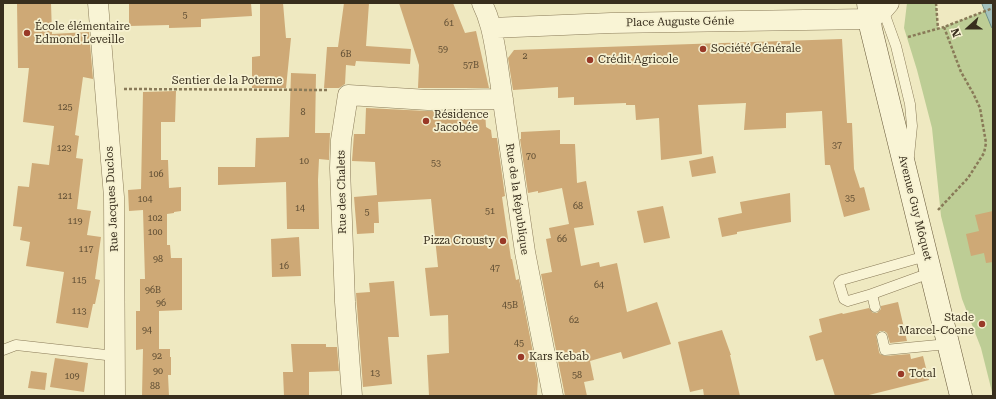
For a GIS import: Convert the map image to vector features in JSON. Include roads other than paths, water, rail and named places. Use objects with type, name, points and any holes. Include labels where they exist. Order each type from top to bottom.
[{"type":"main road","name":"Avenue Guy Môquet","points":[[878,8],[907,177],[961,396]]},
{"type":"street","name":"Rue Jacques Duclos","points":[[98,3],[106,88],[114,204],[114,396]]},
{"type":"street","name":"Rue de la République","points":[[482,3],[488,15],[491,28],[503,99],[525,252],[553,396]]},
{"type":"street","name":"Place Auguste Génie","points":[[491,28],[878,8]]},
{"type":"street","name":"Rue des Chalets","points":[[352,396],[345,302],[340,168],[341,140],[348,95],[428,100],[503,99]]},
{"type":"lane","points":[[878,8],[894,40],[910,104],[911,136],[907,177]]},
{"type":"lane","points":[[928,264],[872,294],[848,301],[844,299],[840,283],[842,280],[928,264]]},
{"type":"lane","points":[[872,294],[875,307]]},
{"type":"lane","points":[[882,337],[885,350],[948,344]]},
{"type":"lane","points":[[3,350],[16,345],[115,356]]},
{"type":"water","points":[[982,3],[993,3],[993,29],[992,28]]},
{"type":"place","name":"École élémentaire Edmond Leveille","points":[[27,33]]},
{"type":"place","name":"Société Générale","points":[[703,49]]},
{"type":"place","name":"Crédit Agricole","points":[[590,60]]},
{"type":"place","name":"Résidence Jacobée","points":[[426,121]]},
{"type":"place","name":"Pizza Crousty","points":[[503,241]]},
{"type":"place","name":"Stade Marcel-Coene","points":[[982,324]]},
{"type":"place","name":"Kars Kebab","points":[[521,357]]},
{"type":"place","name":"Total","points":[[901,374]]}]
